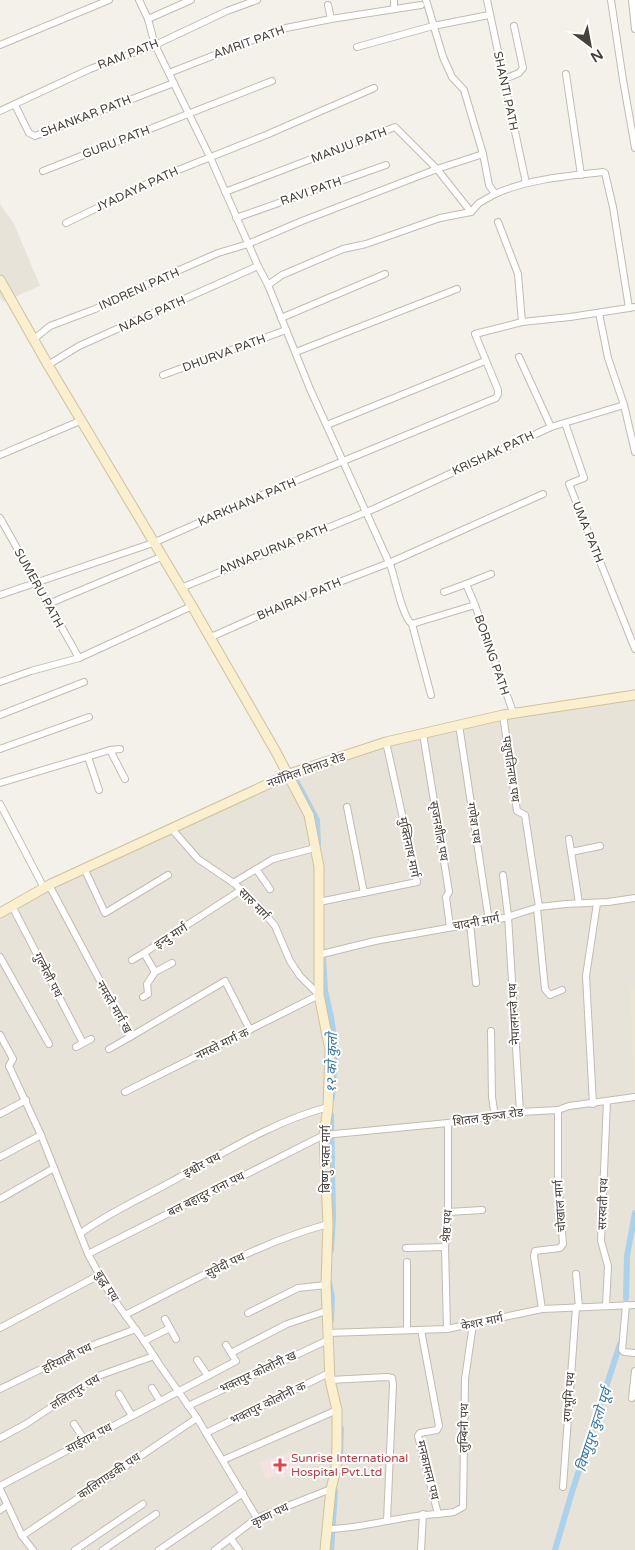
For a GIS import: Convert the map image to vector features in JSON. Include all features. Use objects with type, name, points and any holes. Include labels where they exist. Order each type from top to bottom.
[{"type":"street","points":[[0,45],[109,0]]},
{"type":"street","points":[[139,0],[148,19],[155,44],[190,114],[268,285],[310,388],[389,563],[404,613],[412,624],[431,695]]},
{"type":"street","points":[[148,19],[192,0]]},
{"type":"street","name":"RAM PATH","points":[[0,111],[90,69],[155,44],[227,11],[257,0]]},
{"type":"street","points":[[394,0],[394,9]]},
{"type":"street","name":"SHANTI PATH","points":[[487,0],[526,183]]},
{"type":"street","points":[[611,0],[635,148]]},
{"type":"street","points":[[632,0],[635,29]]},
{"type":"street","points":[[423,2],[452,77],[464,90],[484,154],[489,184],[495,194]]},
{"type":"street","name":"AMRIT PATH","points":[[169,73],[281,29],[423,2]]},
{"type":"street","points":[[328,5],[331,19]]},
{"type":"street","points":[[357,47],[432,26],[489,15]]},
{"type":"street","points":[[504,79],[519,73],[523,68],[514,26]]},
{"type":"street","points":[[566,74],[581,175]]},
{"type":"street","name":"GURU PATH","points":[[43,171],[272,81]]},
{"type":"street","name":"SHANKAR PATH","points":[[14,105],[29,134],[35,136],[174,83]]},
{"type":"street","name":"JYADAYA PATH","points":[[66,223],[163,176],[374,88]]},
{"type":"street","name":"MANJU PATH","points":[[225,192],[395,127],[437,169],[471,212]]},
{"type":"street","name":"INDRENI PATH","points":[[34,339],[50,326],[95,309],[126,293],[218,253],[248,244],[437,169],[484,154]]},
{"type":"street","name":"RAVI PATH","points":[[236,218],[386,165]]},
{"type":"street","points":[[268,285],[282,275],[343,250],[366,244],[440,218],[471,212],[480,203],[515,185],[603,172],[607,177],[632,308],[522,322],[475,334],[485,361],[327,425]]},
{"type":"street","points":[[498,222],[518,274],[522,322]]},
{"type":"street","name":"NAAG PATH","points":[[48,365],[79,346],[258,266]]},
{"type":"street","points":[[281,318],[385,274]]},
{"type":"street","name":"बिष्णु भक्त मार्ग","points":[[0,280],[80,421],[192,606],[309,815],[319,867],[321,901],[319,995],[330,1050],[328,1107],[324,1134],[328,1224],[326,1311],[330,1334],[330,1378],[337,1410],[336,1469],[331,1489],[331,1529],[325,1550]]},
{"type":"street","points":[[296,352],[457,289]]},
{"type":"street","points":[[599,313],[608,358],[624,405],[635,452]]},
{"type":"street","name":"DHURVA PATH","points":[[163,375],[286,330]]},
{"type":"street","points":[[518,357],[551,427]]},
{"type":"street","name":"KARKHANA PATH","points":[[0,596],[153,543],[342,461],[496,398],[498,390],[485,361]]},
{"type":"street","name":"KRISHAK PATH","points":[[366,512],[551,427],[624,405]]},
{"type":"street","points":[[0,455],[80,421]]},
{"type":"street","name":"UMA PATH","points":[[565,423],[584,478],[569,484],[635,649]]},
{"type":"street","name":"BHAIRAV PATH","points":[[210,638],[303,596],[389,563],[543,494]]},
{"type":"street","name":"ANNAPURNA PATH","points":[[180,588],[366,512]]},
{"type":"street","name":"SUMERU PATH","points":[[0,518],[79,658]]},
{"type":"street","points":[[48,604],[162,557]]},
{"type":"street","points":[[444,592],[491,574]]},
{"type":"street","points":[[466,584],[475,605]]},
{"type":"street","name":"BORING PATH","points":[[412,624],[475,605],[513,712]]},
{"type":"street","points":[[0,682],[30,671],[79,658],[192,606]]},
{"type":"street","points":[[0,715],[84,682]]},
{"type":"street","name":"नयाँमिल तिनाउ रोड","points":[[0,913],[84,868],[287,774],[386,742],[503,714],[635,695]]},
{"type":"street","name":"पशुपतिनाथ पथ","points":[[503,714],[517,811],[525,815],[538,907]]},
{"type":"street","points":[[0,749],[89,718]]},
{"type":"street","name":"गणेश पथ","points":[[459,724],[489,921]]},
{"type":"street","name":"सृजनशील पथ","points":[[422,734],[449,892],[446,897],[450,927]]},
{"type":"street","name":"मुक्तिनाथ मार्ग","points":[[321,901],[417,882],[386,742]]},
{"type":"street","points":[[0,784],[110,750],[120,749]]},
{"type":"street","points":[[110,750],[125,779]]},
{"type":"street","points":[[88,757],[100,790]]},
{"type":"street","name":"नमस्ते मार्ग ख","points":[[0,804],[130,1038],[225,981],[250,1030]]},
{"type":"street","points":[[347,807],[364,893]]},
{"type":"street","name":"सारु मार्ग","points":[[171,828],[198,859],[233,883],[262,910],[275,926],[290,961],[300,976],[319,995]]},
{"type":"street","points":[[569,839],[579,903]]},
{"type":"street","points":[[571,852],[600,846]]},
{"type":"street","points":[[233,883],[272,859],[315,848]]},
{"type":"street","points":[[84,868],[105,913],[168,876]]},
{"type":"street","points":[[256,869],[270,888]]},
{"type":"street","name":"नेपालगन्जे पथ","points":[[503,875],[508,916],[520,1112]]},
{"type":"street","name":"इन्दु मार्ग","points":[[155,972],[144,953],[241,890]]},
{"type":"street","name":"चादनी मार्ग","points":[[321,954],[375,941],[489,921],[538,907],[635,898]]},
{"type":"street","points":[[593,1104],[586,976],[597,903]]},
{"type":"street","name":"गुल्मेली पथ","points":[[12,906],[83,1043]]},
{"type":"street","points":[[538,907],[545,990],[550,995],[562,990]]},
{"type":"street","points":[[470,923],[476,983]]},
{"type":"street","points":[[132,960],[144,953]]},
{"type":"street","points":[[0,957],[49,1044]]},
{"type":"street","points":[[143,997],[148,994],[147,984],[155,972],[172,963]]},
{"type":"street","name":"नमस्ते मार्ग क","points":[[125,1092],[319,995]]},
{"type":"street","points":[[490,1031],[492,1097],[495,1117]]},
{"type":"street","name":"बुद्ध पथ","points":[[0,1035],[13,1059],[9,1066],[26,1100],[88,1254],[99,1275],[110,1294],[197,1418],[257,1518]]},
{"type":"street","points":[[109,1049],[130,1038]]},
{"type":"street","points":[[76,1047],[91,1039]]},
{"type":"street","name":"शितल कुञ्ज रोड","points":[[324,1134],[448,1124],[520,1112],[558,1110],[569,1106],[635,1097]]},
{"type":"street","points":[[0,1114],[26,1100]]},
{"type":"street","name":"सरस्वती पथ","points":[[606,1306],[608,1266],[602,1241],[607,1101]]},
{"type":"street","name":"इश्वोर पथ","points":[[81,1233],[110,1214],[258,1135],[307,1112],[328,1107]]},
{"type":"street","name":"चोखाल मार्ग","points":[[542,1309],[534,1256],[535,1251],[560,1248],[563,1244],[558,1179],[558,1110]]},
{"type":"street","name":"श्रेष्ठ पथ","points":[[447,1329],[445,1247],[448,1212],[448,1124]]},
{"type":"street","name":"बल बहादुर राना पथ","points":[[88,1254],[324,1134]]},
{"type":"street","points":[[0,1157],[41,1135]]},
{"type":"street","points":[[0,1198],[54,1168]]},
{"type":"street","points":[[448,1212],[482,1210]]},
{"type":"street","name":"सुवेदी पथ","points":[[125,1315],[239,1258],[303,1230],[328,1224]]},
{"type":"street","points":[[406,1248],[445,1247]]},
{"type":"street","points":[[407,1262],[407,1330]]},
{"type":"street","name":"रणभूमि पथ","points":[[563,1487],[577,1307],[576,1274]]},
{"type":"street","points":[[0,1328],[99,1275]]},
{"type":"street","points":[[248,1313],[298,1288],[326,1285]]},
{"type":"street","points":[[626,1305],[622,1350],[635,1353]]},
{"type":"street","name":"केशर मार्ग","points":[[330,1334],[447,1329],[542,1309],[635,1305]]},
{"type":"street","points":[[226,1345],[231,1353],[287,1324],[326,1311]]},
{"type":"street","points":[[164,1319],[176,1339]]},
{"type":"street","name":"लुम्बिनी पथ","points":[[438,1514],[454,1512],[463,1507],[465,1379],[473,1324]]},
{"type":"street","points":[[144,1341],[170,1328]]},
{"type":"street","name":"हरियाली पथ","points":[[0,1389],[82,1349],[136,1329]]},
{"type":"street","name":"मनकामना पथ","points":[[331,1529],[424,1514],[438,1514],[418,1436],[420,1433],[437,1430],[439,1426],[421,1330]]},
{"type":"street","name":"भक्तपुर कोलोनी ख","points":[[188,1406],[330,1334]]},
{"type":"street","name":"साईराम पथ","points":[[0,1487],[236,1361],[231,1353]]},
{"type":"street","name":"ललितपुर पथ","points":[[0,1438],[26,1424],[98,1376],[154,1356]]},
{"type":"street","points":[[198,1360],[208,1376]]},
{"type":"street","points":[[632,1398],[635,1371]]},
{"type":"street","points":[[330,1378],[392,1378],[387,1521]]},
{"type":"street","name":"भक्तपुर कोलोनी क","points":[[206,1433],[330,1378]]},
{"type":"street","points":[[152,1388],[160,1401]]},
{"type":"street","points":[[119,1394],[132,1416]]},
{"type":"street","points":[[223,1460],[337,1410]]},
{"type":"street","name":"कालिगण्डकी पथ","points":[[22,1536],[197,1418]]},
{"type":"street","points":[[74,1424],[85,1441]]},
{"type":"street","points":[[0,1487],[22,1536],[33,1550]]},
{"type":"street","name":"कृष्ण पथ","points":[[215,1550],[257,1518],[331,1489]]},
{"type":"street","points":[[159,1550],[243,1494]]},
{"type":"street","points":[[75,1550],[143,1504]]},
{"type":"street","points":[[0,1510],[7,1505]]},
{"type":"street","points":[[103,1550],[156,1514]]},
{"type":"street","points":[[421,1550],[424,1514]]},
{"type":"street","points":[[231,1539],[239,1550]]},
{"type":"shaded area","points":[[0,204],[14,224],[40,286],[3,302],[0,297]]},
{"type":"shaded area","points":[[635,693],[635,1550],[0,1550],[0,914],[51,884],[287,774],[501,712]]},
{"type":"shaded area","points":[[630,987],[635,987],[635,1092],[634,1085]]},
{"type":"shaded area","name":"Sunrise International Hospital Pvt.Ltd","points":[[295,1450],[301,1467],[281,1479],[279,1475],[266,1479],[259,1463]]},
{"type":"waterway","name":"१२ को कुलो","points":[[292,773],[317,820],[318,844]]},
{"type":"waterway","name":"१२ को कुलो","points":[[323,956],[325,991],[334,1039],[335,1056],[332,1098]]},
{"type":"waterway","name":"१२ को कुलो","points":[[331,1115],[333,1217],[331,1250]]},
{"type":"waterway","name":"विष्णुपुर कुलो पूर्व","points":[[626,1298],[627,1256],[635,1213]]},
{"type":"waterway","name":"१२ को कुलो","points":[[329,1282],[332,1297],[331,1320]]},
{"type":"waterway","name":"विष्णुपुर कुलो पूर्व","points":[[555,1550],[620,1344]]},
{"type":"waterway","name":"१२ को कुलो","points":[[340,1457],[341,1429]]},
{"type":"waterway","name":"१२ को कुलो","points":[[331,1550],[335,1491]]},
{"type":"place","name":"Sunrise International Hospital Pvt.Ltd","points":[[280,1465]]}]
